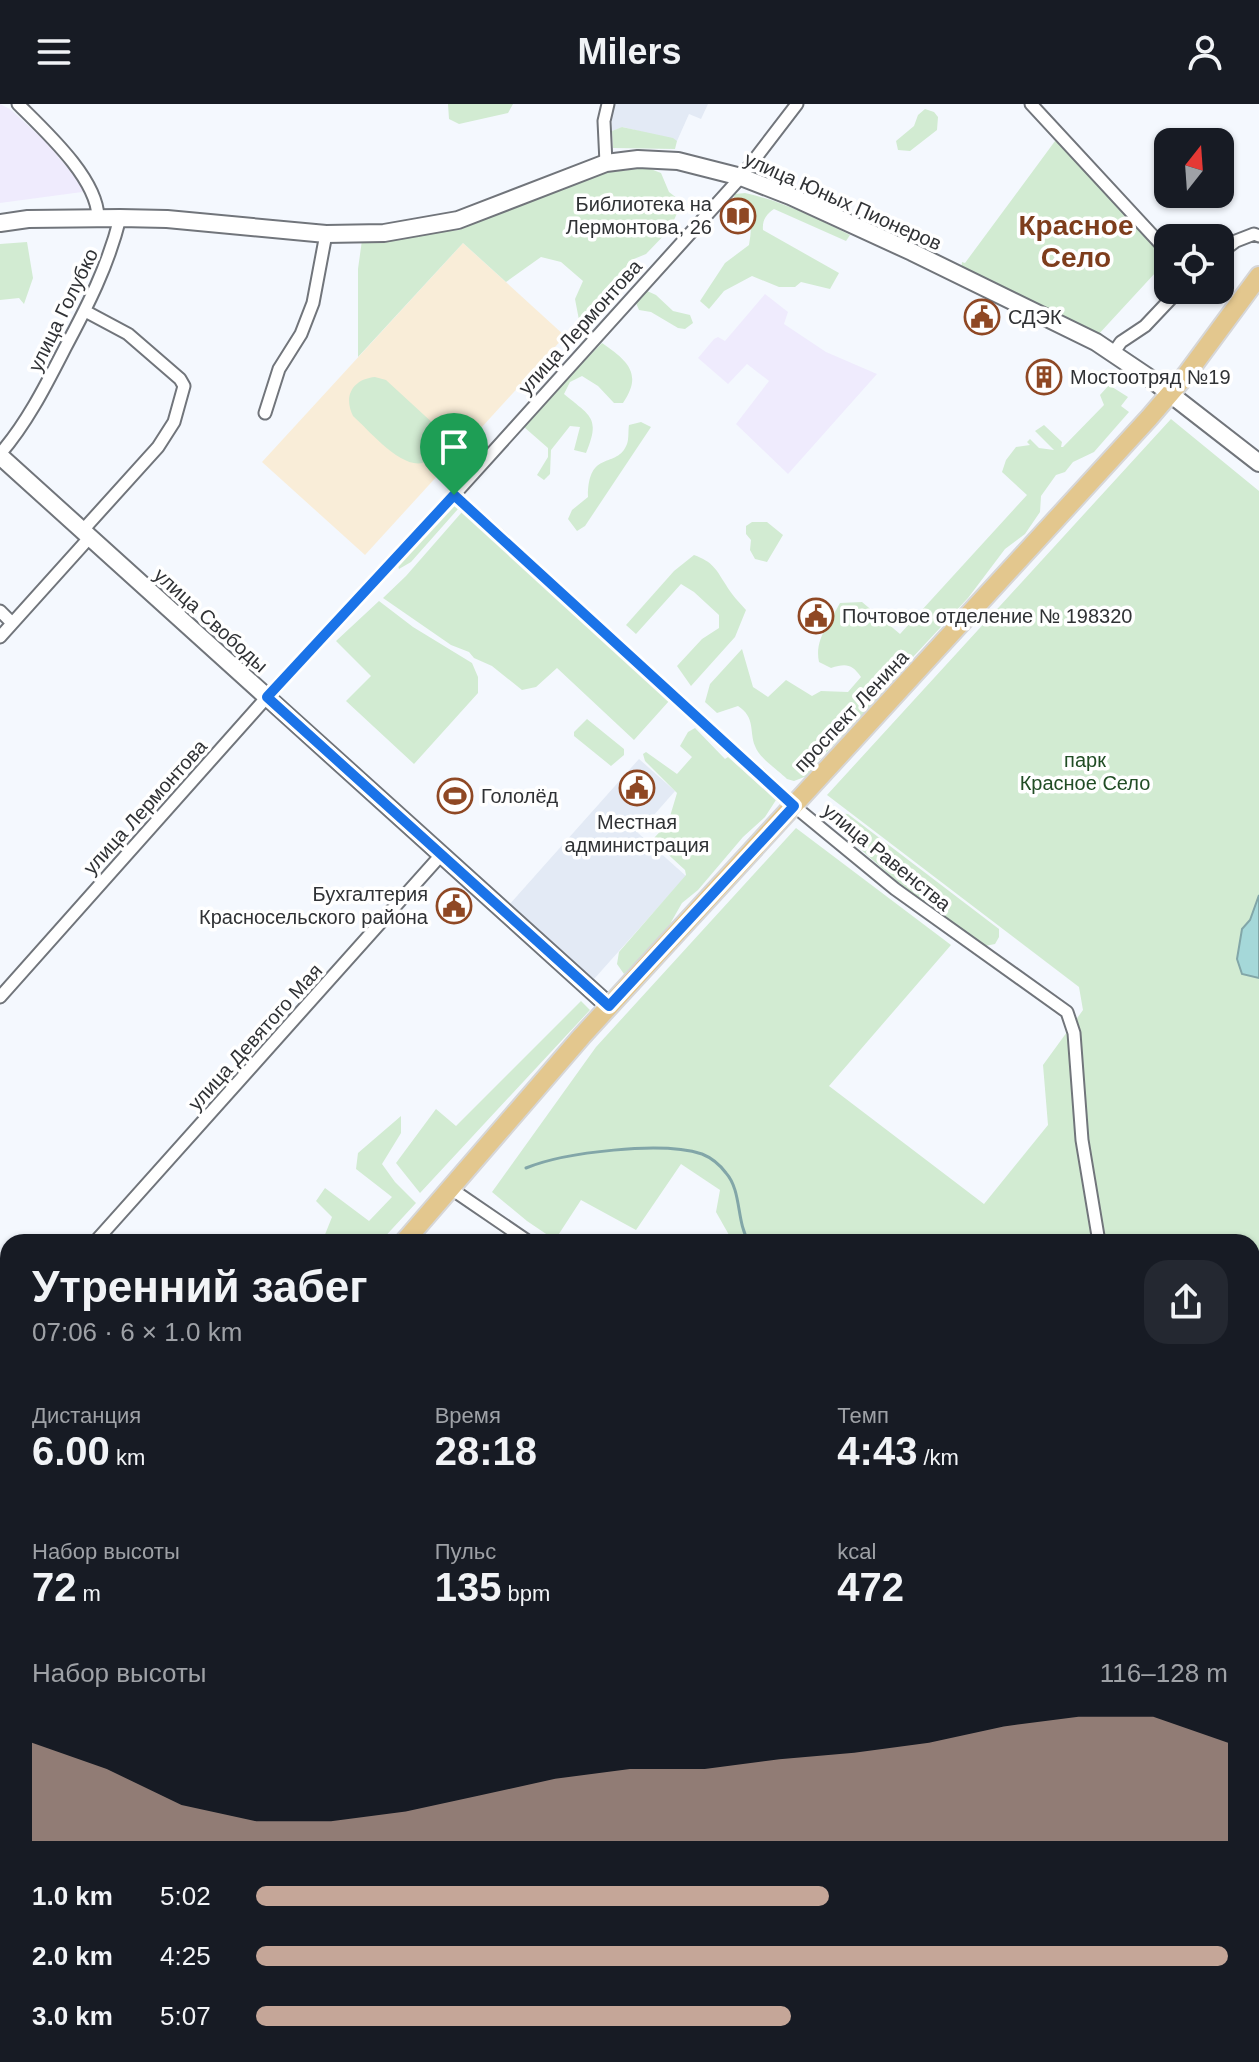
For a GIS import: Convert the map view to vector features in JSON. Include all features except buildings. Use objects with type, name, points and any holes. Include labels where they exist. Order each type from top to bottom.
[{"type":"main road","name":"улица Юных Пионеров","points":[[0,223],[98,217],[167,219],[326,234],[384,233],[444,224],[606,163],[654,159],[678,161],[741,177],[797,199],[1114,352],[1259,463]]},
{"type":"main road","name":"проспект Ленина","points":[[411,1234],[609,1006],[1171,393],[1259,276]]},
{"type":"main road","name":"улица Свободы","points":[[0,455],[609,1006]]},
{"type":"street","points":[[18,104],[86,179],[97,205],[98,217]]},
{"type":"street","points":[[606,163],[604,121],[608,104]]},
{"type":"street","name":"улица Лермонтова","points":[[0,997],[267,697],[741,177],[797,104]]},
{"type":"street","points":[[1031,104],[1154,237]]},
{"type":"street","name":"улица Голубко","points":[[0,455],[44,389],[85,311],[111,255],[120,218]]},
{"type":"street","points":[[265,413],[279,369],[301,334],[313,303],[326,234]]},
{"type":"street","points":[[1234,242],[1254,234],[1259,236]]},
{"type":"street","points":[[1114,352],[1121,342],[1145,326],[1166,304]]},
{"type":"street","points":[[0,637],[158,447],[174,422],[184,386],[180,379],[128,334],[85,311]]},
{"type":"street","name":"улица Равенства","points":[[454,495],[794,806],[895,889],[1067,1012],[1074,1033],[1082,1140],[1098,1234]]},
{"type":"street","points":[[0,611],[12,623]]},
{"type":"street","name":"улица Девятого Мая","points":[[102,1234],[441,855]]},
{"type":"street","points":[[450,1188],[517,1234]]},
{"type":"shaded area","points":[[0,104],[10,109],[46,142],[85,189],[82,192],[0,203]]},
{"type":"shaded area","points":[[612,104],[708,104],[701,119],[689,114],[677,141],[623,127],[612,131]]},
{"type":"shaded area","points":[[463,243],[565,336],[365,555],[262,462]]},
{"type":"shaded area","points":[[765,294],[788,312],[784,324],[826,352],[877,374],[788,474],[736,424],[769,381],[747,364],[728,384],[698,358],[714,339],[718,337],[725,341]]},
{"type":"shaded area","points":[[639,759],[675,791],[638,833],[686,876],[594,979],[509,905]]},
{"type":"green space","points":[[448,104],[513,104],[508,113],[459,124],[449,119]]},
{"type":"green space","points":[[925,109],[938,117],[937,130],[910,151],[898,150],[896,141],[914,126],[918,115]]},
{"type":"green space","points":[[622,127],[673,138],[677,141],[675,149],[613,148],[612,131]]},
{"type":"green space","points":[[1058,137],[1154,243],[1154,274],[1097,336],[961,270],[962,262],[965,263]]},
{"type":"green space","points":[[648,168],[661,173],[669,192],[682,202],[670,229],[646,254],[629,261],[620,279],[589,314],[579,320],[575,299],[583,281],[561,262],[541,257],[506,282],[463,243],[358,357],[358,269],[362,240],[459,230],[590,174]]},
{"type":"green space","points":[[745,193],[786,205],[850,235],[846,241],[774,209],[764,221],[763,230],[839,273],[830,289],[801,282],[795,287],[779,287],[752,276],[724,291],[709,309],[700,301],[725,263],[749,245],[751,226],[748,215],[732,204],[735,194]]},
{"type":"green space","points":[[27,242],[33,278],[24,304],[19,298],[0,300],[0,244]]},
{"type":"green space","points":[[645,290],[656,295],[673,311],[690,315],[693,323],[685,329],[678,328],[651,312],[639,310],[636,303]]},
{"type":"green space","points":[[602,343],[630,369],[632,384],[629,393],[623,403],[614,403],[598,386],[582,376],[570,382],[564,394],[590,418],[593,432],[586,453],[574,450],[580,427],[570,426],[551,450],[550,474],[544,480],[537,475],[548,457],[548,448],[524,427],[546,399]]},
{"type":"green space","points":[[375,377],[386,380],[449,438],[445,442],[439,438],[437,450],[429,460],[410,462],[399,457],[353,416],[349,402],[352,390],[361,381]]},
{"type":"green space","points":[[1109,385],[1128,397],[1121,406],[1129,412],[1094,452],[1056,475],[1041,496],[1040,512],[1025,534],[1005,549],[968,598],[913,657],[897,680],[807,776],[794,781],[787,779],[765,759],[755,746],[747,715],[738,706],[717,713],[705,702],[710,684],[742,649],[753,687],[768,697],[786,680],[812,696],[821,691],[848,692],[861,677],[858,673],[848,666],[831,668],[819,662],[818,654],[824,631],[840,603],[862,602],[900,634],[1027,495],[1002,472],[1016,447],[1030,445],[1027,442],[1030,439],[1039,448],[1054,450],[1035,431],[1044,425],[1062,442],[1063,447],[1104,405],[1100,395]]},
{"type":"green space","name":"парк Красное Село","points":[[1171,419],[1259,491],[1259,1234],[728,1234],[716,1212],[720,1190],[681,1164],[636,1230],[581,1200],[559,1234],[546,1234],[492,1192],[596,1047],[796,828],[951,945],[829,1086],[984,1204],[1048,1125],[1043,1065],[1083,1010],[1079,987],[827,795]]},
{"type":"green space","points":[[641,422],[651,427],[585,526],[577,531],[568,519],[572,510],[588,497],[593,472],[622,452],[628,442],[629,425]]},
{"type":"green space","points":[[453,503],[459,506],[458,509],[411,562],[399,569],[397,563]]},
{"type":"green space","points":[[462,512],[669,701],[634,740],[557,668],[536,687],[522,690],[492,666],[451,645],[383,598]]},
{"type":"green space","points":[[752,522],[767,522],[783,535],[767,562],[755,559],[750,550],[751,540],[746,534],[746,526]]},
{"type":"green space","points":[[694,555],[713,567],[746,610],[735,637],[691,686],[677,666],[702,639],[719,628],[719,615],[681,584],[636,634],[626,625],[674,571]]},
{"type":"green space","points":[[379,601],[413,627],[472,663],[478,677],[478,693],[414,764],[346,701],[371,676],[336,641]]},
{"type":"green space","points":[[587,719],[624,749],[624,755],[611,766],[574,736],[574,732]]},
{"type":"green space","points":[[695,728],[725,759],[728,757],[776,800],[765,817],[743,837],[698,890],[682,903],[653,945],[624,974],[617,964],[619,952],[686,875],[685,870],[654,838],[668,823],[677,793],[645,761],[643,754],[646,752],[677,774],[692,757],[680,746],[688,732]]},
{"type":"green space","points":[[838,813],[848,814],[999,929],[995,944],[985,946],[908,891],[833,825],[831,818]]},
{"type":"green space","points":[[581,1001],[590,1010],[420,1193],[396,1163],[436,1109],[456,1126]]},
{"type":"green space","points":[[401,1116],[401,1133],[382,1164],[416,1203],[387,1234],[325,1234],[332,1217],[316,1201],[325,1188],[369,1221],[392,1197],[356,1169],[358,1153]]},
{"type":"water","points":[[1259,895],[1259,978],[1242,974],[1237,959],[1242,929],[1250,920]]},
{"type":"waterway","points":[[526,1168],[564,1157],[639,1148],[702,1154],[724,1170],[731,1180],[745,1234]]},
{"type":"place","name":"Библиотека на Лермонтова, 26","points":[[738,216]]},
{"type":"place","name":"СДЭК","points":[[982,317]]},
{"type":"place","name":"Мостоотряд №19","points":[[1044,377]]},
{"type":"place","name":"Почтовое отделение № 198320","points":[[816,616]]},
{"type":"place","name":"Местная администрация","points":[[637,788]]},
{"type":"place","name":"Гололёд","points":[[455,796]]},
{"type":"place","name":"Бухгалтерия Красносельского района","points":[[454,906]]},
{"type":"district","name":"Красное Село","points":[[1076,241]]},
{"type":"route","points":[[454,495],[794,806],[609,1006],[267,697],[454,495]]}]
